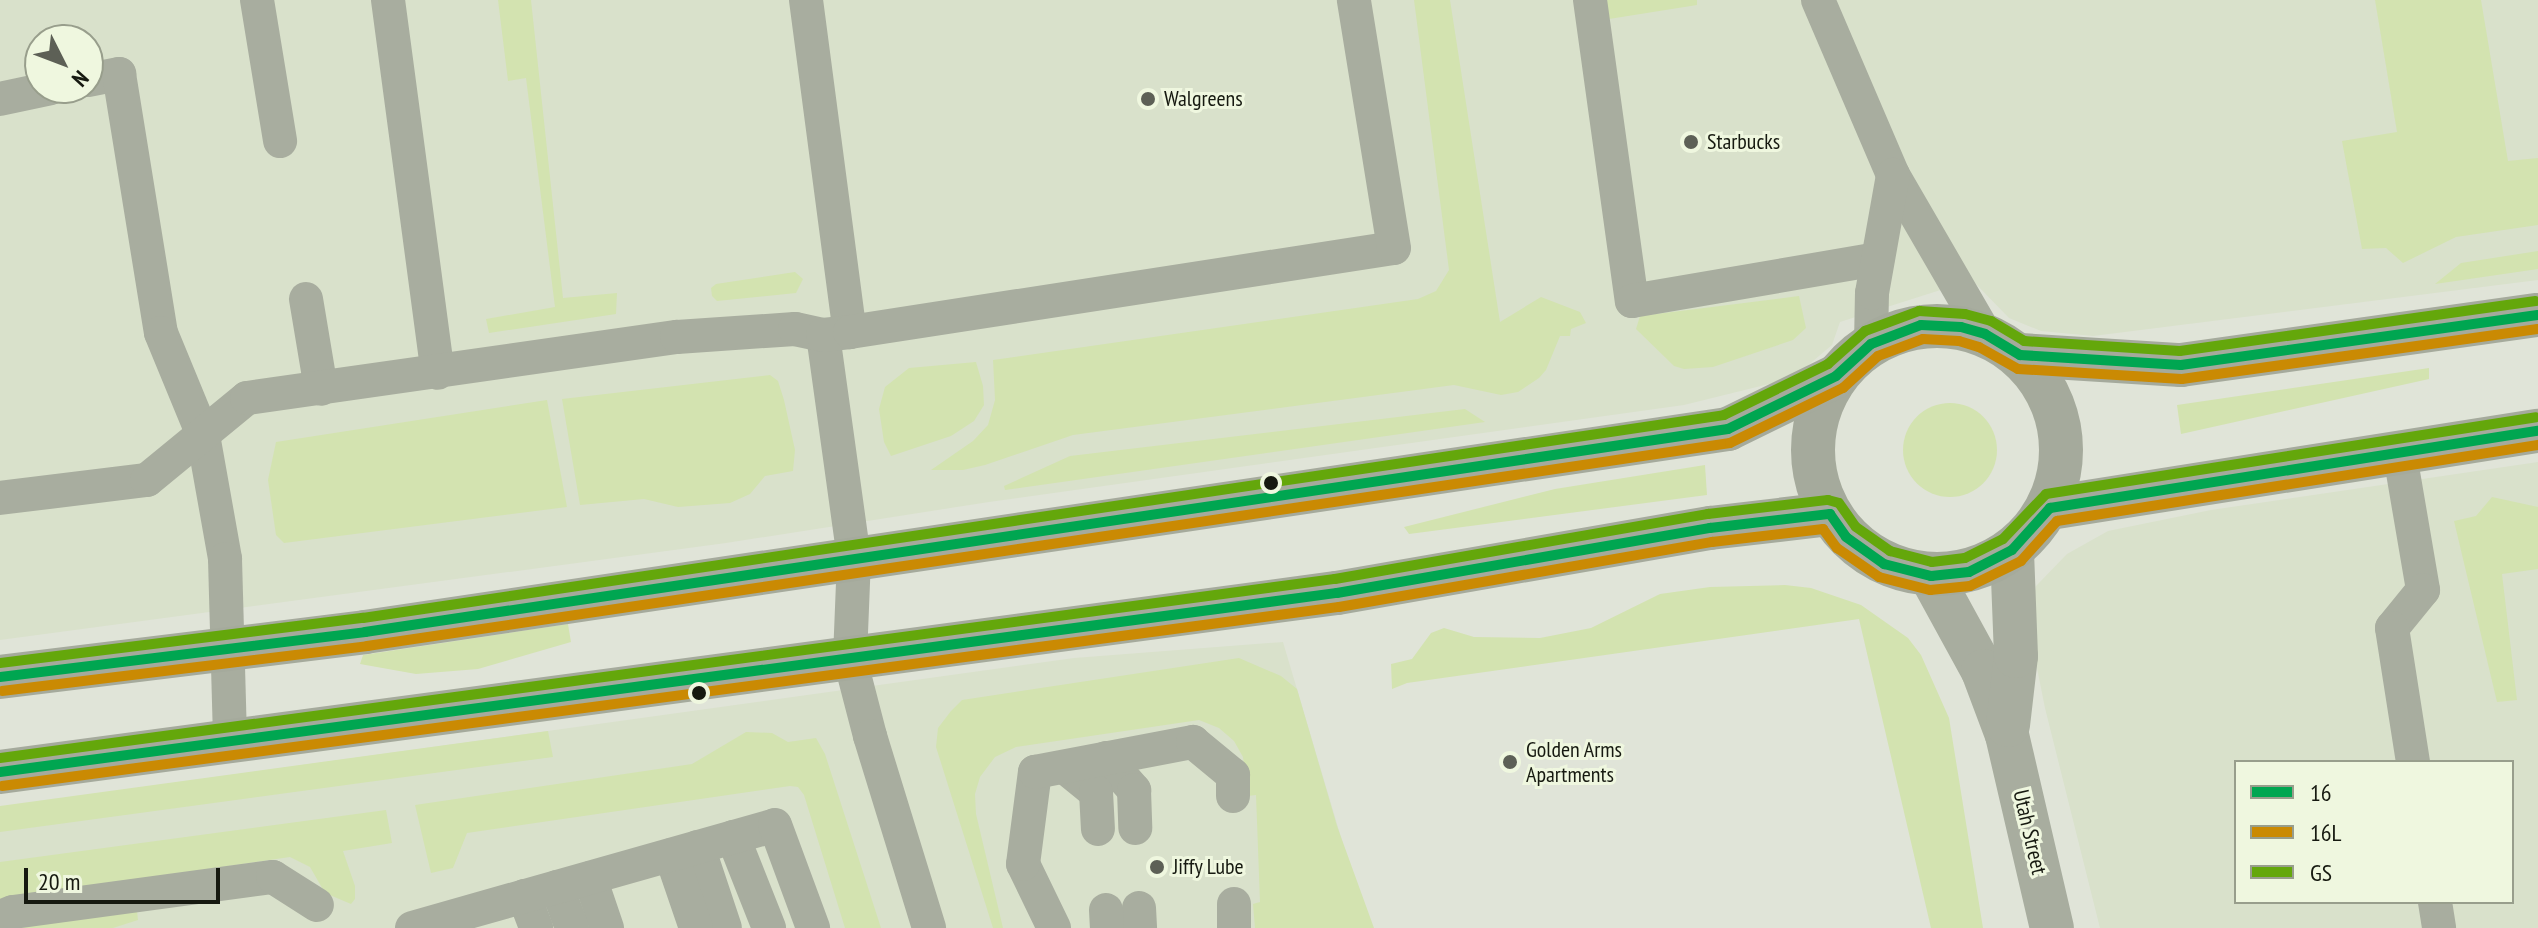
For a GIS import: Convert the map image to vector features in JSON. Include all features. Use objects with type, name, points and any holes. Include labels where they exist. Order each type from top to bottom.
[{"type":"main road","points":[[0,677],[365,632],[1728,429],[1836,376],[1871,344],[1921,325],[1961,327],[2002,344],[2181,365],[2538,315]]},
{"type":"main road","points":[[1836,376],[1818,414],[1815,474],[1830,514],[1846,537],[1884,564],[1931,576],[1969,572],[2012,550],[2050,508],[2062,439],[2051,396],[2002,344]]},
{"type":"main road","points":[[2050,508],[2538,431]]},
{"type":"main road","points":[[0,772],[1337,593],[1710,528],[1830,514]]},
{"type":"street","name":"Utah Street","points":[[2007,735],[2016,656],[2012,550]]},
{"type":"street","name":"Utah Street","points":[[1931,576],[1983,671],[2007,735],[2052,928]]},
{"type":"lane","points":[[257,0],[280,141]]},
{"type":"lane","points":[[388,0],[438,373]]},
{"type":"lane","points":[[806,0],[854,558],[850,659],[870,736],[929,928]]},
{"type":"lane","points":[[0,498],[147,480],[247,398],[677,337],[795,329],[836,334],[1394,248],[1354,0]]},
{"type":"lane","points":[[1590,0],[1632,301],[1877,259]]},
{"type":"lane","points":[[1818,0],[1893,175],[2002,344]]},
{"type":"lane","points":[[104,77],[119,74],[161,333],[203,435],[225,559],[230,741]]},
{"type":"lane","points":[[0,99],[24,94]]},
{"type":"lane","points":[[1871,344],[1872,293],[1893,175]]},
{"type":"lane","points":[[306,299],[321,389]]},
{"type":"lane","points":[[2400,455],[2423,590],[2392,628],[2413,760]]},
{"type":"lane","points":[[1054,928],[1023,864],[1035,772],[1193,742],[1233,775],[1233,796]]},
{"type":"lane","points":[[1106,758],[1134,790],[1135,828]]},
{"type":"lane","points":[[1066,768],[1096,792],[1098,829]]},
{"type":"lane","points":[[412,928],[493,917],[524,896],[775,825],[813,928]]},
{"type":"lane","points":[[733,837],[769,928]]},
{"type":"lane","points":[[684,851],[696,928]]},
{"type":"lane","points":[[684,851],[725,928]]},
{"type":"lane","points":[[0,917],[13,912],[273,877],[317,905]]},
{"type":"lane","points":[[590,878],[607,928]]},
{"type":"lane","points":[[557,887],[572,928]]},
{"type":"lane","points":[[524,896],[536,928]]},
{"type":"lane","points":[[2435,904],[2439,928]]},
{"type":"shaded area","points":[[0,0],[2538,0],[2538,280],[2093,336],[2041,331],[2009,318],[1972,280],[1840,322],[1832,345],[1793,378],[1684,405],[989,502],[726,543],[0,640]]},
{"type":"shaded area","points":[[2538,462],[2538,928],[2100,928],[2045,708],[2028,623],[2036,586],[2067,554],[2108,531],[2211,510]]},
{"type":"shaded area","points":[[1283,642],[1368,928],[0,928],[0,807],[1074,658]]},
{"type":"green space","points":[[498,0],[531,0],[563,298],[617,293],[616,314],[489,333],[486,319],[555,307],[526,78],[508,81]]},
{"type":"green space","points":[[1414,0],[1450,0],[1500,322],[1541,297],[1580,312],[1586,323],[1571,329],[1570,336],[1560,336],[1546,370],[1539,378],[1518,392],[1501,395],[1454,385],[1073,435],[985,465],[963,470],[931,470],[973,441],[988,425],[995,400],[993,360],[1418,299],[1436,291],[1449,270]]},
{"type":"green space","points":[[1606,0],[1697,0],[1697,5],[1609,19]]},
{"type":"green space","points":[[2375,0],[2481,0],[2508,161],[2538,158],[2538,225],[2456,237],[2403,263],[2386,248],[2362,249],[2342,141],[2397,132]]},
{"type":"green space","points":[[2538,251],[2538,269],[2435,284],[2461,263]]},
{"type":"green space","points":[[795,272],[803,279],[796,293],[717,301],[712,296],[711,288],[716,284]]},
{"type":"green space","points":[[1799,296],[1806,328],[1793,340],[1713,367],[1684,369],[1674,366],[1636,329],[1640,316]]},
{"type":"green space","points":[[976,362],[983,386],[984,405],[974,421],[951,436],[891,456],[884,442],[879,409],[885,387],[909,368]]},
{"type":"green space","points":[[2429,368],[2429,379],[2181,434],[2177,405]]},
{"type":"green space","points":[[770,375],[778,381],[784,400],[795,450],[793,471],[765,476],[750,494],[730,503],[678,507],[644,499],[580,505],[562,399]]},
{"type":"green space","points":[[547,400],[567,507],[284,543],[276,535],[268,480],[276,442]]},
{"type":"green space","points":[[1950,403],[1968,407],[1983,417],[1993,432],[1997,450],[1993,468],[1983,483],[1968,493],[1950,497],[1932,493],[1917,483],[1907,468],[1903,450],[1907,432],[1917,417],[1932,407]]},
{"type":"green space","points":[[1465,409],[1485,422],[1005,490],[1004,486],[1070,456]]},
{"type":"green space","points":[[1705,465],[1707,495],[1409,534],[1404,527],[1555,489]]},
{"type":"green space","points":[[2492,497],[2538,507],[2538,569],[2502,574],[2517,700],[2497,702],[2454,521],[2476,516]]},
{"type":"green space","points":[[1785,585],[1811,588],[1861,605],[1908,638],[1921,655],[1949,718],[1983,928],[1931,928],[1859,619],[1407,683],[1392,689],[1391,664],[1412,659],[1431,633],[1444,628],[1474,637],[1540,638],[1591,628],[1660,594],[1710,587]]},
{"type":"green space","points":[[568,624],[571,642],[478,669],[416,674],[360,664],[363,655]]},
{"type":"green space","points":[[1239,658],[1281,676],[1297,689],[1337,826],[1374,928],[1255,928],[1253,904],[1260,902],[1256,795],[1248,796],[1243,757],[1234,741],[1219,728],[1199,720],[1016,747],[995,757],[980,777],[975,794],[976,814],[1003,928],[993,928],[936,747],[938,728],[951,711],[962,700]]},
{"type":"green space","points":[[548,731],[553,757],[0,832],[0,806]]},
{"type":"green space","points":[[746,732],[772,733],[788,742],[816,738],[825,754],[881,928],[845,928],[804,795],[798,787],[790,786],[467,833],[453,868],[431,873],[415,805],[692,764]]},
{"type":"green space","points":[[386,810],[392,843],[343,851],[355,886],[355,899],[351,904],[325,893],[310,867],[290,857],[0,899],[0,862]]},
{"type":"green space","points":[[137,911],[138,920],[113,928],[17,928]]},
{"type":"transit line","name":"GS","points":[[0,663],[363,618],[1724,415],[1828,364],[1865,331],[1919,311],[1965,314],[1991,321],[2024,341],[2180,351],[2536,301]]},
{"type":"transit line","name":"16","points":[[0,677],[365,632],[1728,429],[1836,376],[1871,344],[1921,325],[1961,327],[1985,334],[2020,355],[2181,365],[2538,315]]},
{"type":"transit line","name":"16L","points":[[2,691],[367,646],[1730,443],[1843,388],[1878,356],[1923,339],[1959,341],[1979,347],[2018,369],[2182,379],[2538,329]]},
{"type":"transit line","name":"GS","points":[[0,758],[1335,579],[1708,514],[1828,500],[1839,503],[1856,527],[1890,551],[1932,562],[1965,558],[2003,539],[2046,494],[2536,417]]},
{"type":"transit line","name":"16","points":[[0,772],[1337,593],[1710,528],[1830,514],[1846,537],[1884,564],[1931,576],[1969,572],[2012,550],[2050,508],[2538,431]]},
{"type":"transit line","name":"16L","points":[[2,786],[1339,607],[1712,542],[1823,529],[1837,548],[1879,577],[1930,590],[1970,586],[2021,561],[2057,521],[2538,445]]},
{"type":"place","name":"Walgreens","points":[[1148,99]]},
{"type":"place","name":"Starbucks","points":[[1691,142]]},
{"type":"place","name":"Golden Arms Apartments","points":[[1510,762]]},
{"type":"place","name":"Jiffy Lube","points":[[1157,867]]}]
